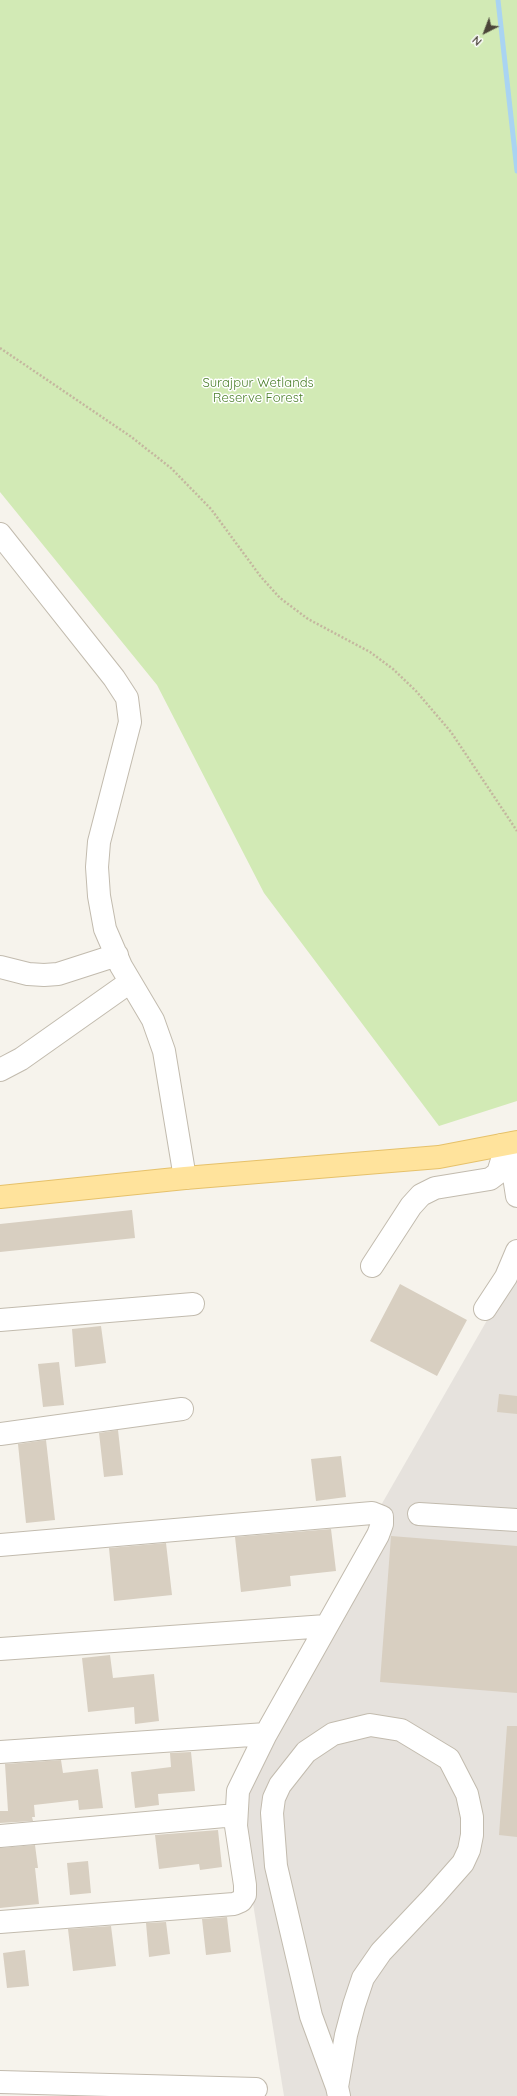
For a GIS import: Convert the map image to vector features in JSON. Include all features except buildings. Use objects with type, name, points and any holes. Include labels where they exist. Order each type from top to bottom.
[{"type":"main road","points":[[0,1197],[185,1178],[439,1157],[511,1143]]},
{"type":"street","points":[[0,534],[114,678],[127,698],[130,722],[99,842],[97,868],[99,896],[105,929],[130,982],[153,1020],[164,1051],[185,1178]]},
{"type":"street","points":[[0,967],[28,974],[58,974],[117,955]]},
{"type":"street","points":[[0,1070],[21,1059],[130,982]]},
{"type":"street","points":[[511,1143],[517,1196]]},
{"type":"street","points":[[372,1266],[411,1206],[421,1195],[435,1188],[490,1179],[498,1173],[502,1160],[511,1143]]},
{"type":"street","points":[[485,1309],[506,1277],[517,1251]]},
{"type":"street","points":[[0,1320],[193,1304]]},
{"type":"street","points":[[0,1434],[182,1409]]},
{"type":"street","points":[[0,1545],[372,1513],[378,1514],[382,1517],[382,1524],[378,1534],[266,1734],[238,1791],[236,1815],[245,1895],[241,1901],[234,1904],[0,1922]]},
{"type":"street","points":[[419,1514],[517,1520]]},
{"type":"street","points":[[0,1649],[326,1626]]},
{"type":"street","points":[[370,1725],[401,1730],[450,1759],[467,1794],[472,1817],[472,1835],[469,1850],[463,1862],[433,1897],[381,1952],[363,1978],[350,2020],[338,2092],[311,2016],[276,1866],[272,1814],[274,1798],[280,1785],[306,1752],[333,1734],[370,1725]]},
{"type":"street","points":[[0,1752],[266,1734]]},
{"type":"street","points":[[0,1836],[236,1815]]},
{"type":"street","points":[[0,2082],[195,2092],[256,2089]]},
{"type":"path","points":[[0,348],[130,436],[171,468],[211,508],[261,577],[280,598],[308,619],[370,652],[393,669],[416,691],[451,732],[517,832]]},
{"type":"shaded area","points":[[517,1268],[517,2096],[284,2096],[233,1779],[372,1521]]},
{"type":"green space","name":"Surajpur Wetlands Reserve Forest","points":[[0,0],[517,0],[517,1101],[439,1126],[264,893],[157,685],[0,492]]},
{"type":"waterway","points":[[498,0],[517,171]]}]
